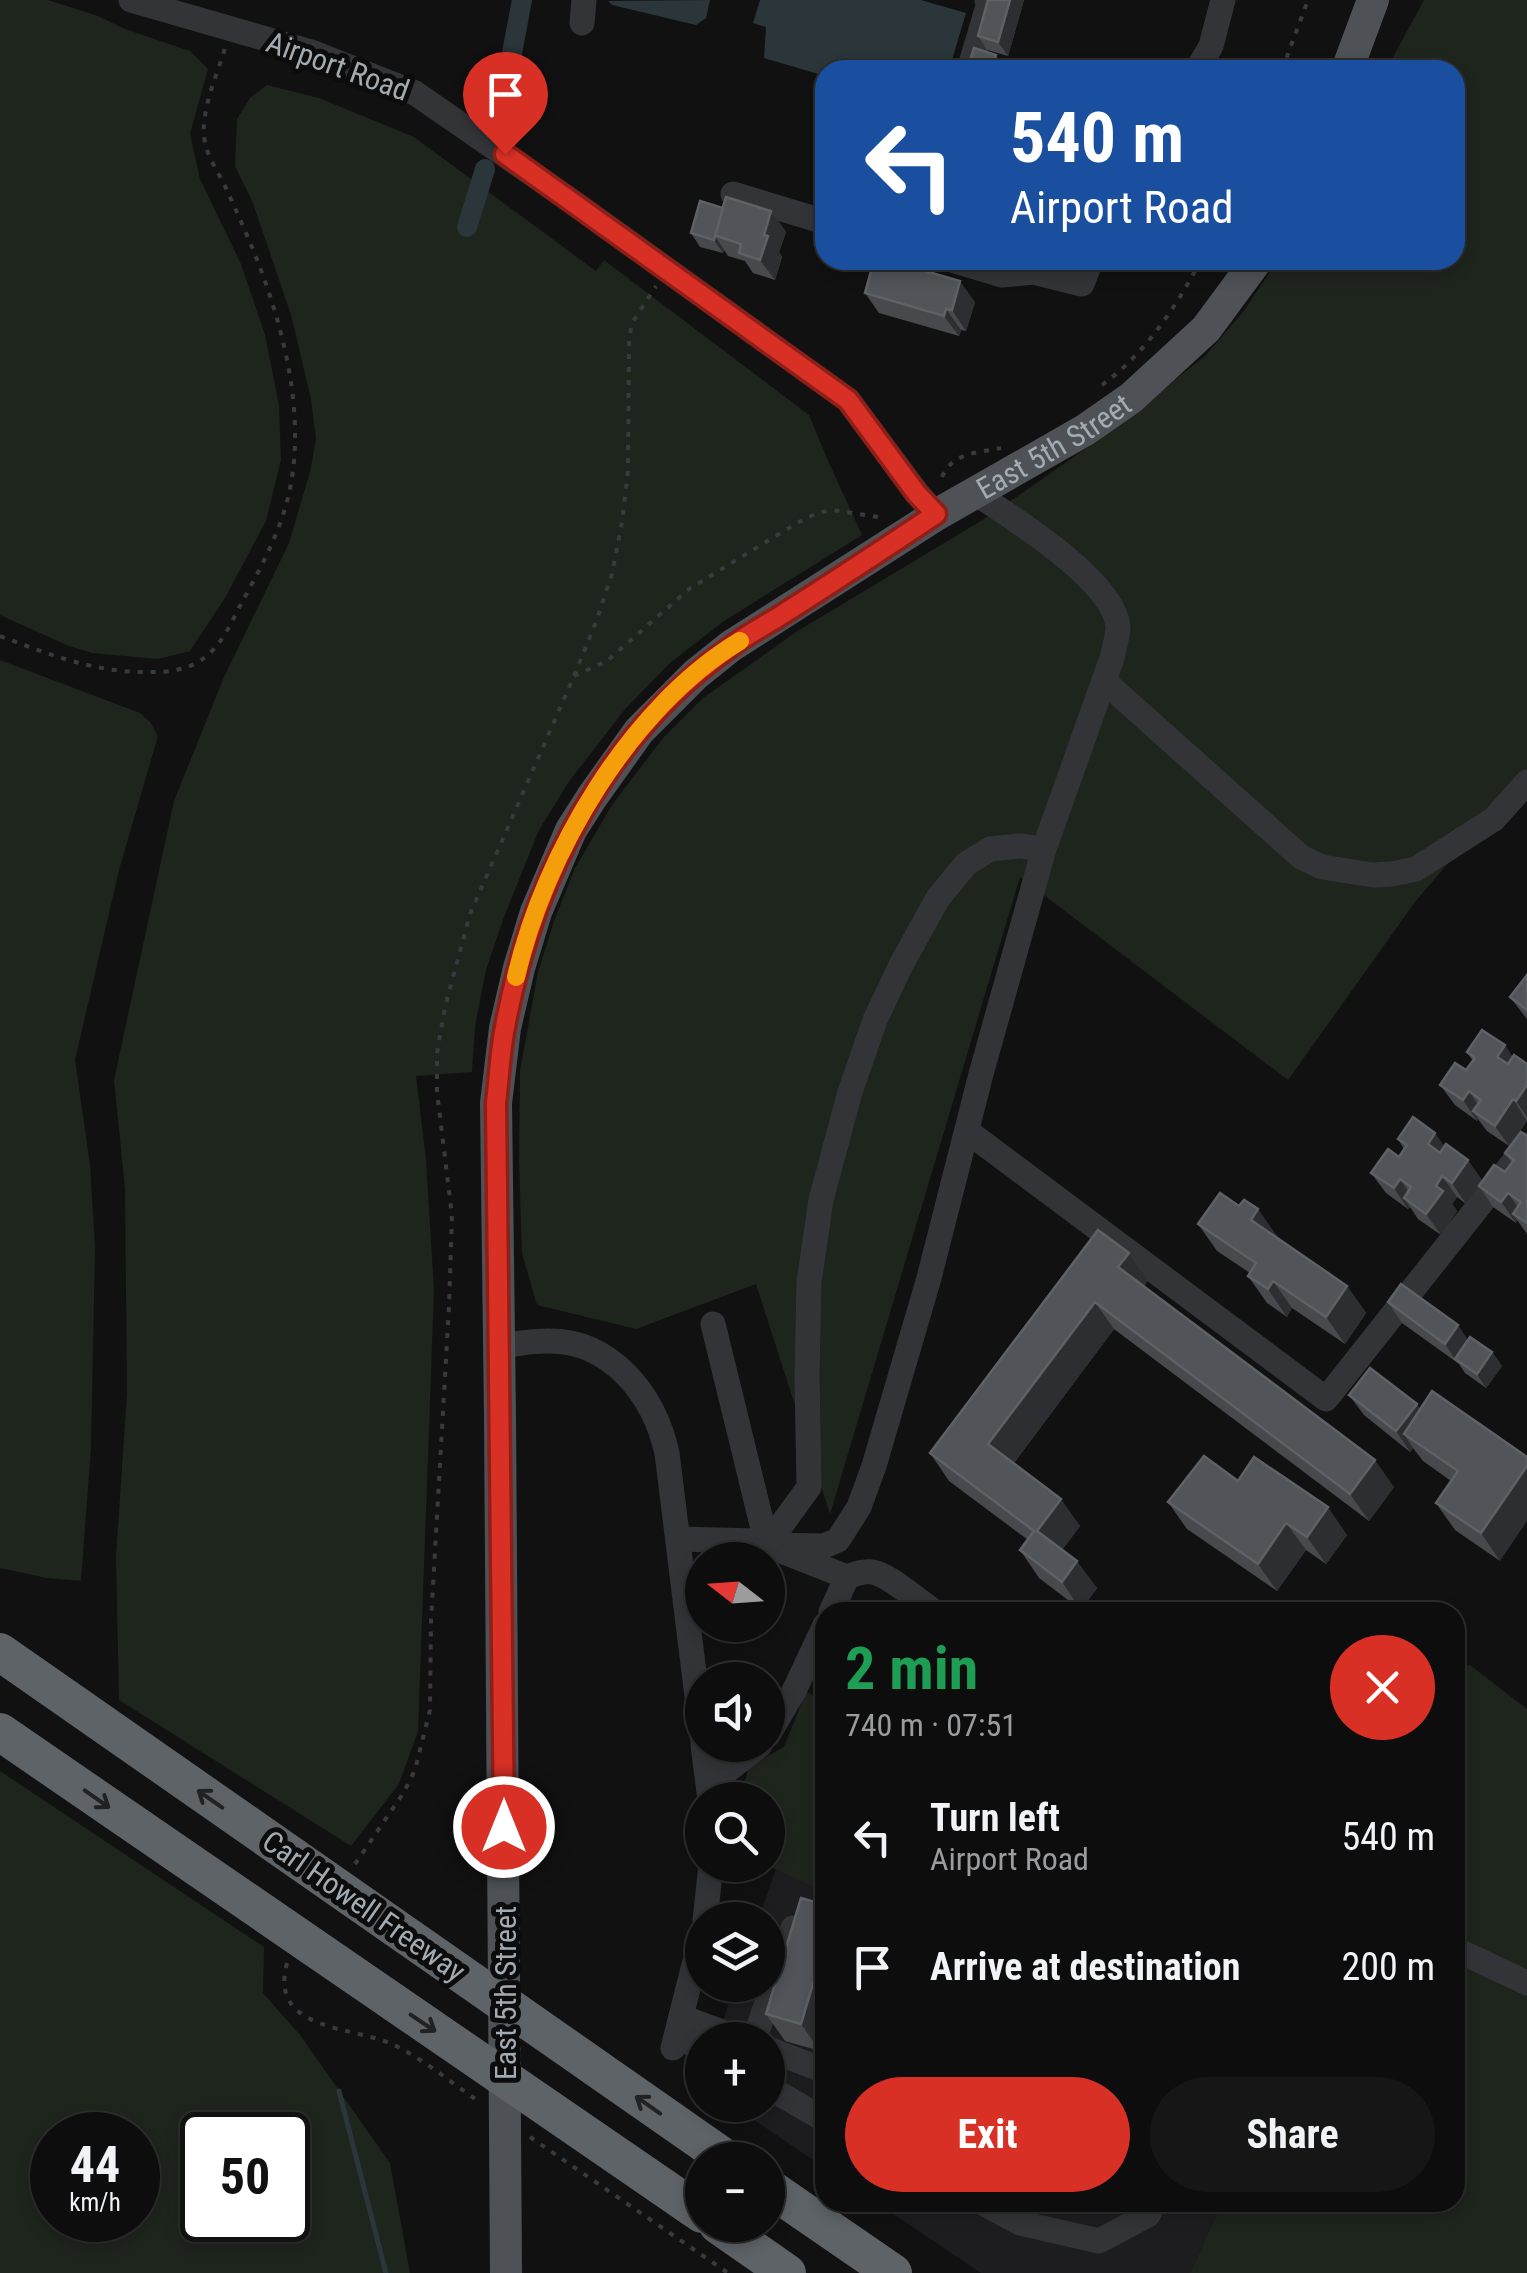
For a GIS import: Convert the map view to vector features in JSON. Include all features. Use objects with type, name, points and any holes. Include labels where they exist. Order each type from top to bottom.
[{"type":"highway","name":"Carl Howell Freeway","points":[[0,1652],[702,2142]]},
{"type":"highway","name":"Carl Howell Freeway","points":[[9,1738],[685,2202]]},
{"type":"highway","points":[[785,2199],[893,2273]]},
{"type":"highway","points":[[742,2242],[787,2273]]},
{"type":"main road","points":[[1352,60],[1373,0]]},
{"type":"main road","name":"East 5th Street","points":[[506,2273],[496,1103],[505,1028],[536,912],[571,830],[639,730],[696,674],[732,646],[936,514],[1085,430],[1131,398],[1206,328],[1250,270]]},
{"type":"street","name":"Airport Road","points":[[131,0],[311,52],[415,93],[848,400],[936,514]]},
{"type":"street","points":[[972,60],[987,0]]},
{"type":"street","points":[[1203,60],[1211,46],[1223,0]]},
{"type":"street","points":[[733,194],[815,219]]},
{"type":"street","points":[[985,270],[1002,275],[1034,272],[1082,284],[1087,270]]},
{"type":"street","points":[[785,1545],[824,1546],[838,1540],[859,1507],[874,1466],[929,1278],[1044,849],[1112,658],[1118,626],[1100,590],[1057,550],[975,492]]},
{"type":"street","points":[[1104,681],[1301,857],[1336,870],[1373,875],[1416,869],[1494,819],[1527,782]]},
{"type":"street","points":[[769,1542],[809,1487],[809,1282],[822,1200],[850,1092],[875,1020],[900,965],[938,898],[966,864],[990,849],[1044,849]]},
{"type":"street","points":[[966,1131],[1326,1399],[1527,1145]]},
{"type":"street","points":[[712,1324],[766,1542]]},
{"type":"street","points":[[500,1346],[564,1342],[598,1354],[632,1379],[655,1414],[662,1433],[693,1662]]},
{"type":"street","points":[[678,1539],[759,1542]]},
{"type":"street","points":[[785,1552],[847,1577],[876,1573],[919,1602]]},
{"type":"street","points":[[836,1602],[847,1577]]},
{"type":"street","points":[[785,1706],[815,1646]]},
{"type":"street","points":[[715,1782],[737,1762]]},
{"type":"street","points":[[760,2022],[793,1928]]},
{"type":"street","points":[[1465,1954],[1527,1983]]},
{"type":"street","points":[[677,2034],[685,2001]]},
{"type":"street","points":[[677,2034],[685,2035]]},
{"type":"street","points":[[677,2034],[685,2039]]},
{"type":"street","points":[[785,2056],[815,2067]]},
{"type":"street","points":[[785,2097],[815,2114]]},
{"type":"street","points":[[1000,2212],[1020,2223],[1099,2241],[1150,2212]]},
{"type":"path","points":[[1286,60],[1308,0]]},
{"type":"path","points":[[0,636],[90,667],[125,673],[182,669],[204,659],[222,640],[252,586],[280,522],[291,484],[295,445],[293,395],[284,345],[254,253],[205,145],[208,106],[231,29]]},
{"type":"path","points":[[350,1872],[415,1770],[430,1710],[452,1216],[437,1092],[436,1053],[445,1007],[470,914],[574,676],[612,574],[628,471],[627,396],[632,322],[666,270]]},
{"type":"path","points":[[1102,384],[1117,374],[1156,332],[1196,270]]},
{"type":"path","points":[[942,477],[954,459],[1013,445]]},
{"type":"path","points":[[574,676],[607,661],[688,589],[797,523],[832,510],[878,517]]},
{"type":"path","points":[[287,1964],[286,1995],[308,2019],[400,2048],[480,2102]]},
{"type":"path","points":[[528,2135],[728,2273]]},
{"type":"shaded area","points":[[0,0],[48,0],[98,16],[190,51],[208,69],[190,134],[200,179],[241,264],[265,335],[279,405],[281,460],[266,521],[225,598],[190,651],[158,659],[92,653],[0,615]]},
{"type":"shaded area","points":[[710,0],[706,18],[696,25],[608,1]]},
{"type":"shaded area","points":[[760,0],[921,0],[966,13],[952,60],[815,60],[815,73],[764,58],[766,27],[753,23]]},
{"type":"shaded area","points":[[1424,0],[1527,0],[1527,770],[1415,902],[1288,1080],[1020,877],[830,1514],[756,1284],[636,1329],[537,1305],[522,1253],[520,1071],[538,972],[554,921],[575,868],[612,805],[663,738],[703,698],[796,632],[989,516],[1111,431],[1205,356],[1243,312],[1271,270],[1465,270],[1465,60],[1391,60]]},
{"type":"shaded area","points":[[267,85],[319,98],[414,137],[596,271],[604,260],[809,415],[862,535],[724,621],[670,663],[626,708],[570,780],[539,830],[486,970],[475,1026],[472,1072],[416,1076],[434,1290],[418,1731],[399,1784],[351,1846],[119,1700],[116,1557],[127,1393],[125,1189],[114,1080],[174,801],[224,677],[289,543],[316,439],[311,399],[291,315],[253,203],[235,166],[237,119],[250,98]]},
{"type":"shaded area","points":[[0,660],[140,713],[158,736],[119,870],[75,1060],[90,1165],[95,1247],[91,1447],[81,1581],[0,1568]]},
{"type":"shaded area","points":[[1470,1665],[1527,1709],[1527,1968],[1523,1971],[1465,1942],[1465,1666]]},
{"type":"shaded area","points":[[806,1692],[815,1696],[815,1887],[785,1874],[785,1782],[745,1782],[749,1766],[756,1762],[785,1762],[785,1744]]},
{"type":"shaded area","points":[[0,1771],[264,1947],[263,1993],[300,2035],[390,2163],[410,2273],[0,2273]]},
{"type":"shaded area","points":[[785,1873],[815,1887],[815,2161],[757,2122],[785,2122],[785,2022],[722,2022],[729,2002],[785,2002],[785,1902],[764,1902],[771,1882],[785,1882]]},
{"type":"shaded area","points":[[1465,1966],[1527,1995],[1527,2273],[1190,2273],[1218,2212],[1465,2212]]},
{"type":"shaded area","points":[[890,2212],[1218,2212],[1190,2273],[981,2273]]},
{"type":"building","points":[[988,0],[1010,0],[998,42],[978,36]]},
{"type":"building","points":[[974,48],[996,55],[994,60],[970,60]]},
{"type":"building","points":[[726,197],[771,211],[760,260],[739,253],[741,244],[714,235]]},
{"type":"building","points":[[700,201],[723,208],[714,240],[691,233]]},
{"type":"building","points":[[871,270],[922,270],[960,281],[952,310],[946,309],[944,316],[865,293]]},
{"type":"building","points":[[1527,975],[1527,1010],[1510,997]]},
{"type":"building","points":[[1482,1030],[1505,1045],[1497,1057],[1508,1064],[1514,1055],[1527,1064],[1527,1085],[1495,1126],[1473,1111],[1481,1100],[1469,1091],[1463,1100],[1440,1085],[1455,1063],[1466,1070],[1475,1058],[1467,1052]]},
{"type":"building","points":[[1413,1117],[1435,1133],[1428,1144],[1440,1153],[1446,1144],[1468,1160],[1452,1183],[1442,1176],[1436,1186],[1443,1191],[1426,1214],[1404,1198],[1411,1187],[1400,1179],[1394,1188],[1371,1173],[1388,1149],[1399,1157],[1407,1145],[1398,1139]]},
{"type":"building","points":[[1521,1132],[1527,1136],[1527,1223],[1513,1214],[1521,1202],[1508,1193],[1501,1202],[1479,1186],[1494,1165],[1505,1172],[1514,1160],[1505,1153]]},
{"type":"building","points":[[1220,1193],[1239,1206],[1244,1200],[1258,1209],[1251,1220],[1347,1286],[1326,1317],[1273,1281],[1268,1289],[1248,1276],[1256,1263],[1198,1224]]},
{"type":"building","points":[[1098,1230],[1129,1253],[1118,1267],[1375,1460],[1350,1494],[1095,1302],[988,1444],[1061,1499],[1037,1531],[1077,1561],[1062,1582],[1020,1550],[1034,1531],[930,1453]]},
{"type":"building","points":[[1401,1284],[1458,1325],[1445,1344],[1388,1302]]},
{"type":"building","points":[[1470,1337],[1492,1352],[1477,1374],[1455,1359]]},
{"type":"building","points":[[1370,1368],[1417,1404],[1396,1431],[1349,1395]]},
{"type":"building","points":[[1432,1391],[1527,1457],[1527,1466],[1481,1533],[1436,1503],[1458,1471],[1404,1434]]},
{"type":"building","points":[[1204,1456],[1238,1481],[1254,1457],[1328,1507],[1307,1537],[1286,1523],[1258,1564],[1168,1502]]},
{"type":"building","points":[[801,1898],[815,1902],[815,1984],[801,2024],[766,2014],[770,2002],[785,2002],[785,1951]]},
{"type":"waterway","points":[[497,118],[522,0]]},
{"type":"waterway","points":[[467,227],[485,169]]},
{"type":"waterway","points":[[339,2091],[386,2273]]},
{"type":"slow traffic","points":[[516,977],[554,866],[592,797],[639,730],[696,674],[740,641]]},
{"type":"route","points":[[504,1827],[496,1103],[505,1028],[536,912],[571,830],[639,730],[668,700],[732,646],[936,514],[848,400],[505,154]]}]
